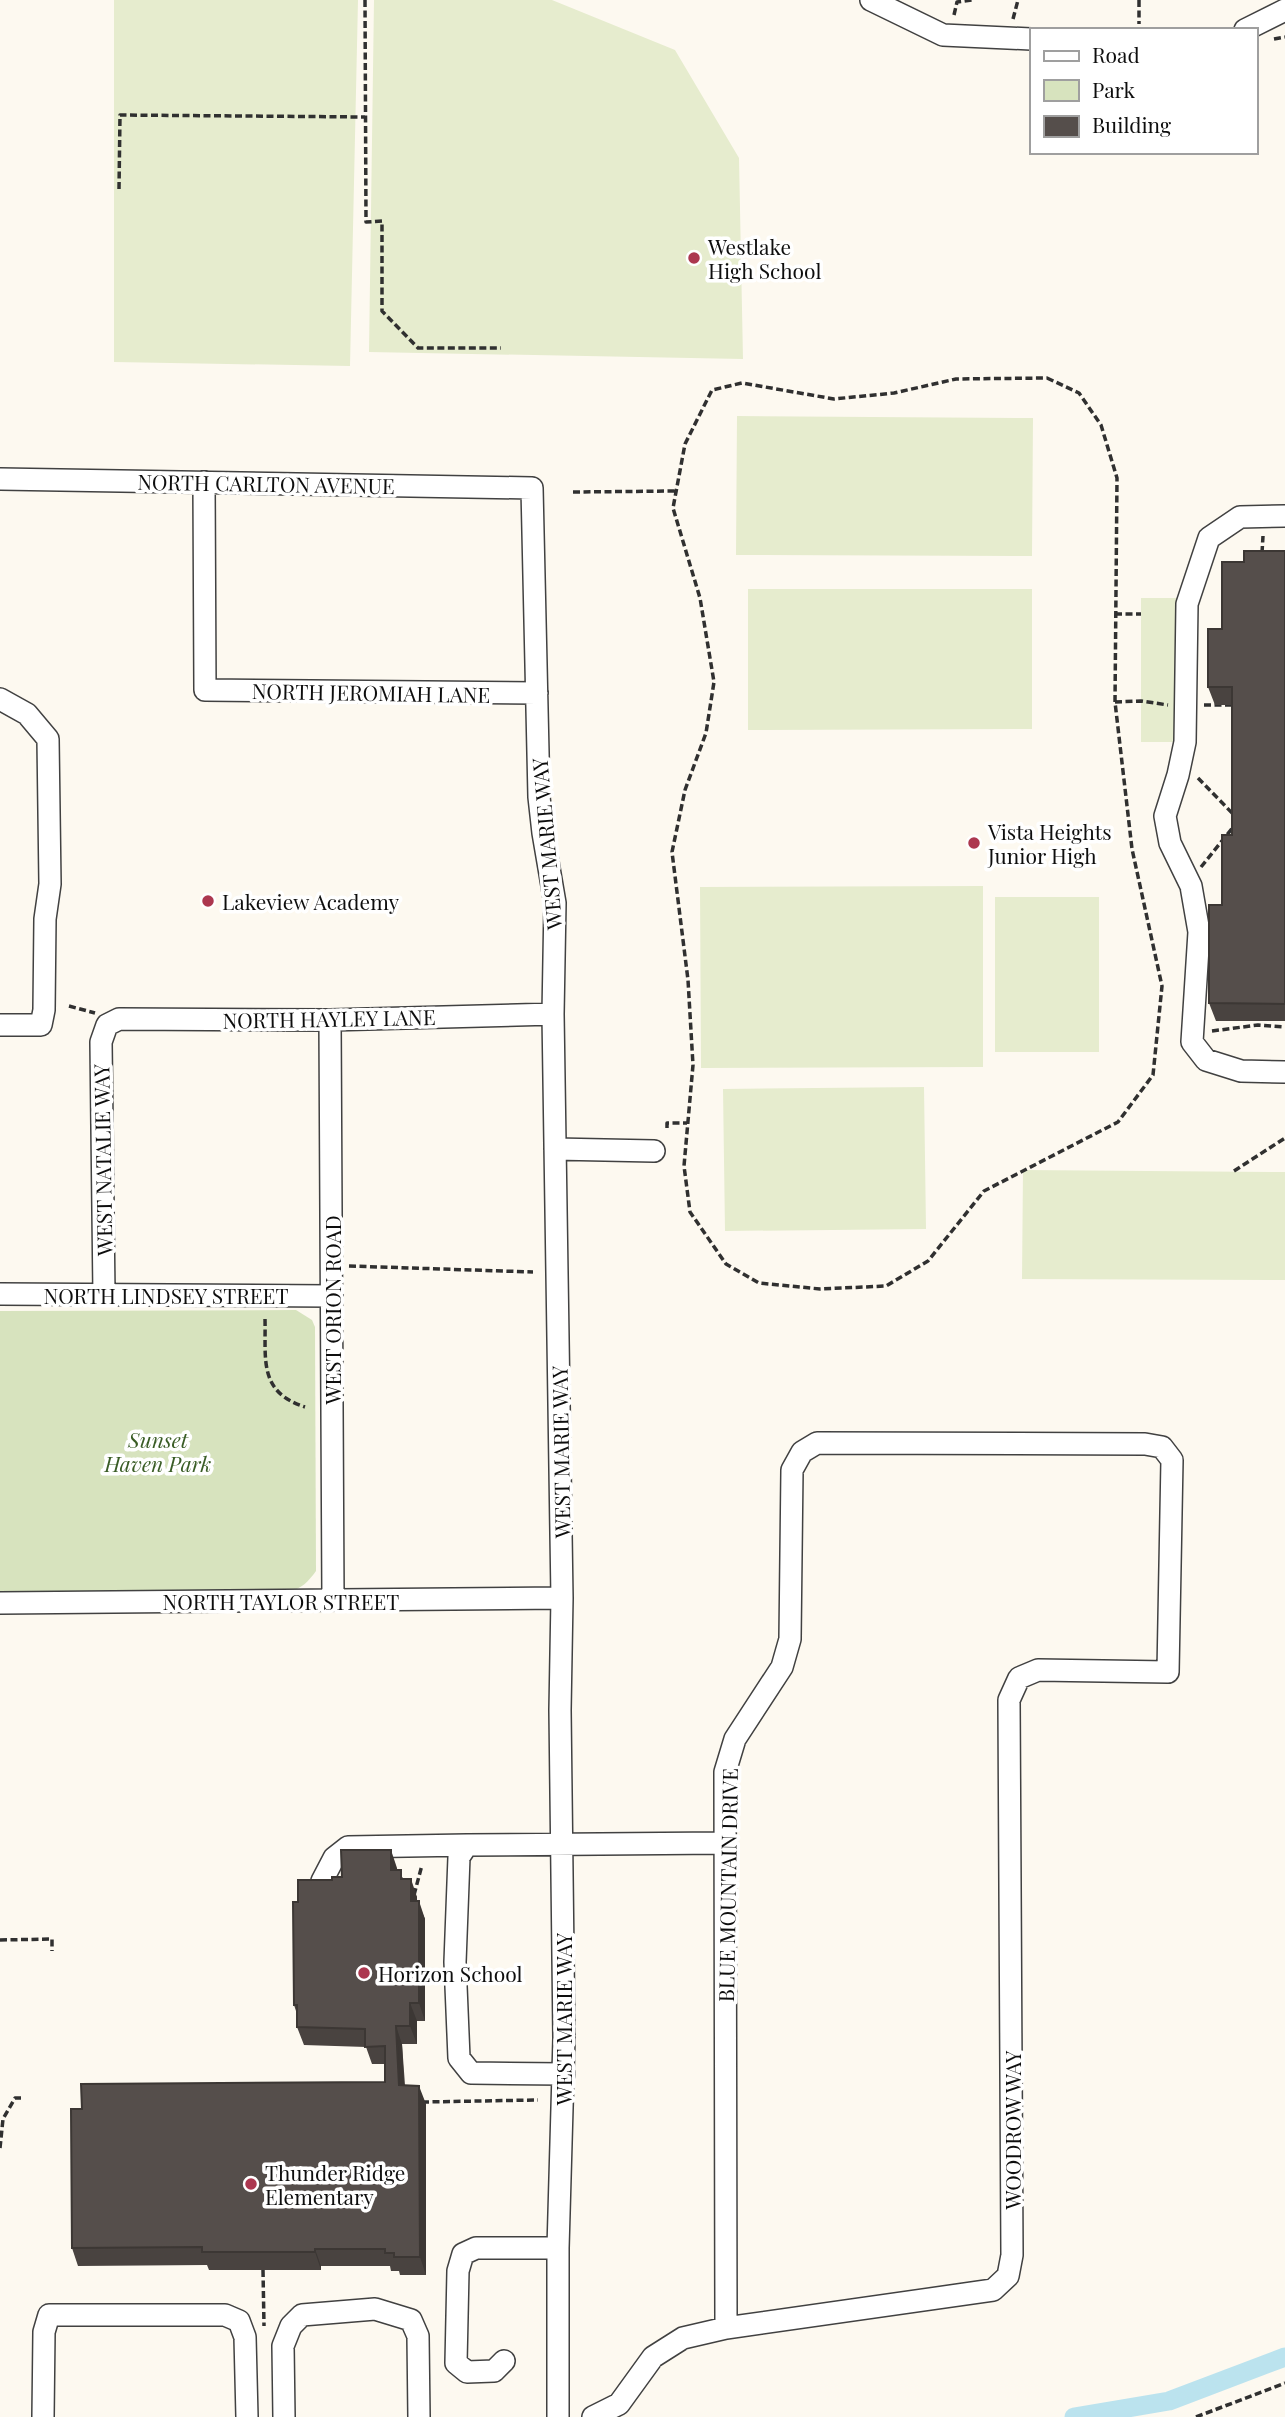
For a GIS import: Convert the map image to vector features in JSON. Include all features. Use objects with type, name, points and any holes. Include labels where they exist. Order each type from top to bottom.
[{"type":"street","points":[[871,0],[943,35],[1030,39]]},
{"type":"street","points":[[1249,28],[1285,10]]},
{"type":"street","name":"NORTH CARLTON AVENUE","points":[[0,479],[532,488]]},
{"type":"street","name":"NORTH JEROMIAH LANE","points":[[204,482],[205,690],[537,693]]},
{"type":"street","name":"WEST MARIE WAY","points":[[532,488],[539,797],[542,833],[555,903],[553,1014],[562,1598],[560,1710],[564,2074],[558,2248],[558,2417]]},
{"type":"street","points":[[1285,516],[1240,517],[1209,538],[1187,604],[1195,706],[1165,816],[1170,843],[1189,882],[1199,933],[1192,1042],[1206,1060],[1241,1071],[1285,1072]]},
{"type":"street","points":[[0,699],[27,714],[48,739],[50,884],[45,919],[44,1010],[41,1025],[0,1025]]},
{"type":"street","name":"NORTH HAYLEY LANE","points":[[104,1020],[330,1020],[553,1014]]},
{"type":"street","name":"WEST NATALIE WAY","points":[[104,1020],[101,1042],[104,1295]]},
{"type":"street","name":"WEST ORION ROAD","points":[[330,1020],[332,1600]]},
{"type":"street","points":[[555,1149],[654,1151]]},
{"type":"street","name":"NORTH LINDSEY STREET","points":[[0,1294],[332,1296]]},
{"type":"street","name":"BLUE MOUNTAIN DRIVE","points":[[726,2328],[725,1772],[734,1739],[782,1667],[790,1639],[792,1470],[802,1452],[817,1443],[1145,1444],[1162,1447],[1167,1452]]},
{"type":"street","name":"WOODROW WAY","points":[[593,2417],[620,2404],[653,2357],[683,2338],[726,2328],[993,2290],[1008,2276],[1012,2255],[1009,1700],[1019,1678],[1038,1670],[1168,1672],[1172,1460],[1167,1452]]},
{"type":"street","name":"NORTH TAYLOR STREET","points":[[0,1603],[562,1598]]},
{"type":"street","points":[[322,1881],[334,1858],[348,1847],[724,1843]]},
{"type":"street","points":[[467,1845],[459,1857],[457,1905],[455,1962],[459,2059],[471,2073],[564,2074]]},
{"type":"street","points":[[504,2361],[494,2371],[467,2372],[456,2363],[457,2271],[463,2254],[477,2248],[558,2248]]},
{"type":"street","points":[[284,2417],[283,2346],[291,2326],[302,2315],[375,2309],[411,2320],[418,2336],[419,2417]]},
{"type":"street","points":[[43,2417],[44,2332],[49,2315],[225,2315],[239,2321],[245,2337],[247,2417]]},
{"type":"path","points":[[365,0],[366,222],[382,221],[383,311],[418,348],[501,348]]},
{"type":"path","points":[[954,15],[957,2],[972,0]]},
{"type":"path","points":[[1012,24],[1018,0]]},
{"type":"path","points":[[1139,0],[1139,24]]},
{"type":"path","points":[[119,189],[120,115],[365,117]]},
{"type":"path","points":[[1047,378],[1079,393],[1101,425],[1117,478],[1115,702],[1132,849],[1162,986],[1153,1075],[1118,1122],[984,1191],[928,1261],[886,1286],[820,1289],[759,1283],[726,1264],[690,1212],[684,1166],[693,1065],[688,980],[673,852],[685,790],[706,733],[714,682],[700,597],[673,508],[676,491],[685,444],[712,390],[742,383],[834,399],[894,393],[956,379],[1047,378]]},
{"type":"path","points":[[573,492],[676,491]]},
{"type":"path","points":[[1262,556],[1263,517]]},
{"type":"path","points":[[1115,614],[1142,614]]},
{"type":"path","points":[[1115,702],[1239,705]]},
{"type":"path","points":[[1181,759],[1239,820],[1189,882]]},
{"type":"path","points":[[69,1006],[104,1020]]},
{"type":"path","points":[[1206,1032],[1258,1025],[1285,1027]]},
{"type":"path","points":[[667,1128],[667,1123],[687,1123]]},
{"type":"path","points":[[1234,1171],[1285,1138]]},
{"type":"path","points":[[349,1266],[533,1272]]},
{"type":"path","points":[[265,1319],[266,1372],[271,1385],[282,1396],[305,1407]]},
{"type":"path","points":[[414,1897],[424,1857]]},
{"type":"path","points":[[0,1940],[51,1939],[52,1951]]},
{"type":"path","points":[[0,2148],[3,2119],[15,2098],[20,2098]]},
{"type":"path","points":[[418,2102],[538,2101]]},
{"type":"path","points":[[1196,2417],[1285,2383]]},
{"type":"green space","points":[[114,0],[358,0],[350,366],[114,362]]},
{"type":"green space","points":[[374,0],[552,0],[675,50],[739,158],[743,359],[369,352]]},
{"type":"green space","points":[[737,416],[1033,418],[1032,556],[736,555]]},
{"type":"green space","points":[[748,589],[1032,589],[1032,729],[748,730]]},
{"type":"green space","points":[[1141,598],[1185,598],[1185,742],[1141,742]]},
{"type":"green space","points":[[983,886],[983,1067],[701,1068],[700,887]]},
{"type":"green space","points":[[995,897],[1099,897],[1099,1052],[995,1052]]},
{"type":"green space","points":[[924,1087],[926,1229],[725,1231],[723,1089]]},
{"type":"green space","points":[[1023,1170],[1285,1172],[1285,1280],[1022,1279]]},
{"type":"green space","name":"Sunset Haven Park","points":[[296,1310],[312,1320],[315,1327],[316,1571],[307,1581],[298,1589],[289,1592],[0,1593],[0,1311]]},
{"type":"building","points":[[1244,551],[1285,551],[1285,1004],[1209,1003],[1209,905],[1222,905],[1222,835],[1232,835],[1232,687],[1208,687],[1208,629],[1222,629],[1222,562],[1244,562]]},
{"type":"building","points":[[341,1850],[391,1850],[391,1870],[401,1870],[401,1879],[411,1879],[411,1901],[419,1901],[419,2003],[410,2003],[410,2026],[396,2026],[399,2085],[419,2086],[420,2257],[394,2257],[394,2253],[385,2253],[385,2249],[202,2252],[202,2247],[72,2248],[71,2109],[82,2109],[81,2084],[385,2082],[385,2046],[365,2047],[365,2029],[297,2027],[297,2005],[294,2005],[293,1902],[298,1902],[298,1880],[332,1880],[332,1877],[342,1877]]},
{"type":"waterway","points":[[1074,2417],[1169,2401],[1285,2357]]},
{"type":"place","name":"Westlake High School","points":[[694,258]]},
{"type":"place","name":"Vista Heights Junior High","points":[[974,843]]},
{"type":"place","name":"Lakeview Academy","points":[[208,901]]},
{"type":"place","name":"Horizon School","points":[[364,1973]]},
{"type":"place","name":"Thunder Ridge Elementary","points":[[251,2184]]}]
